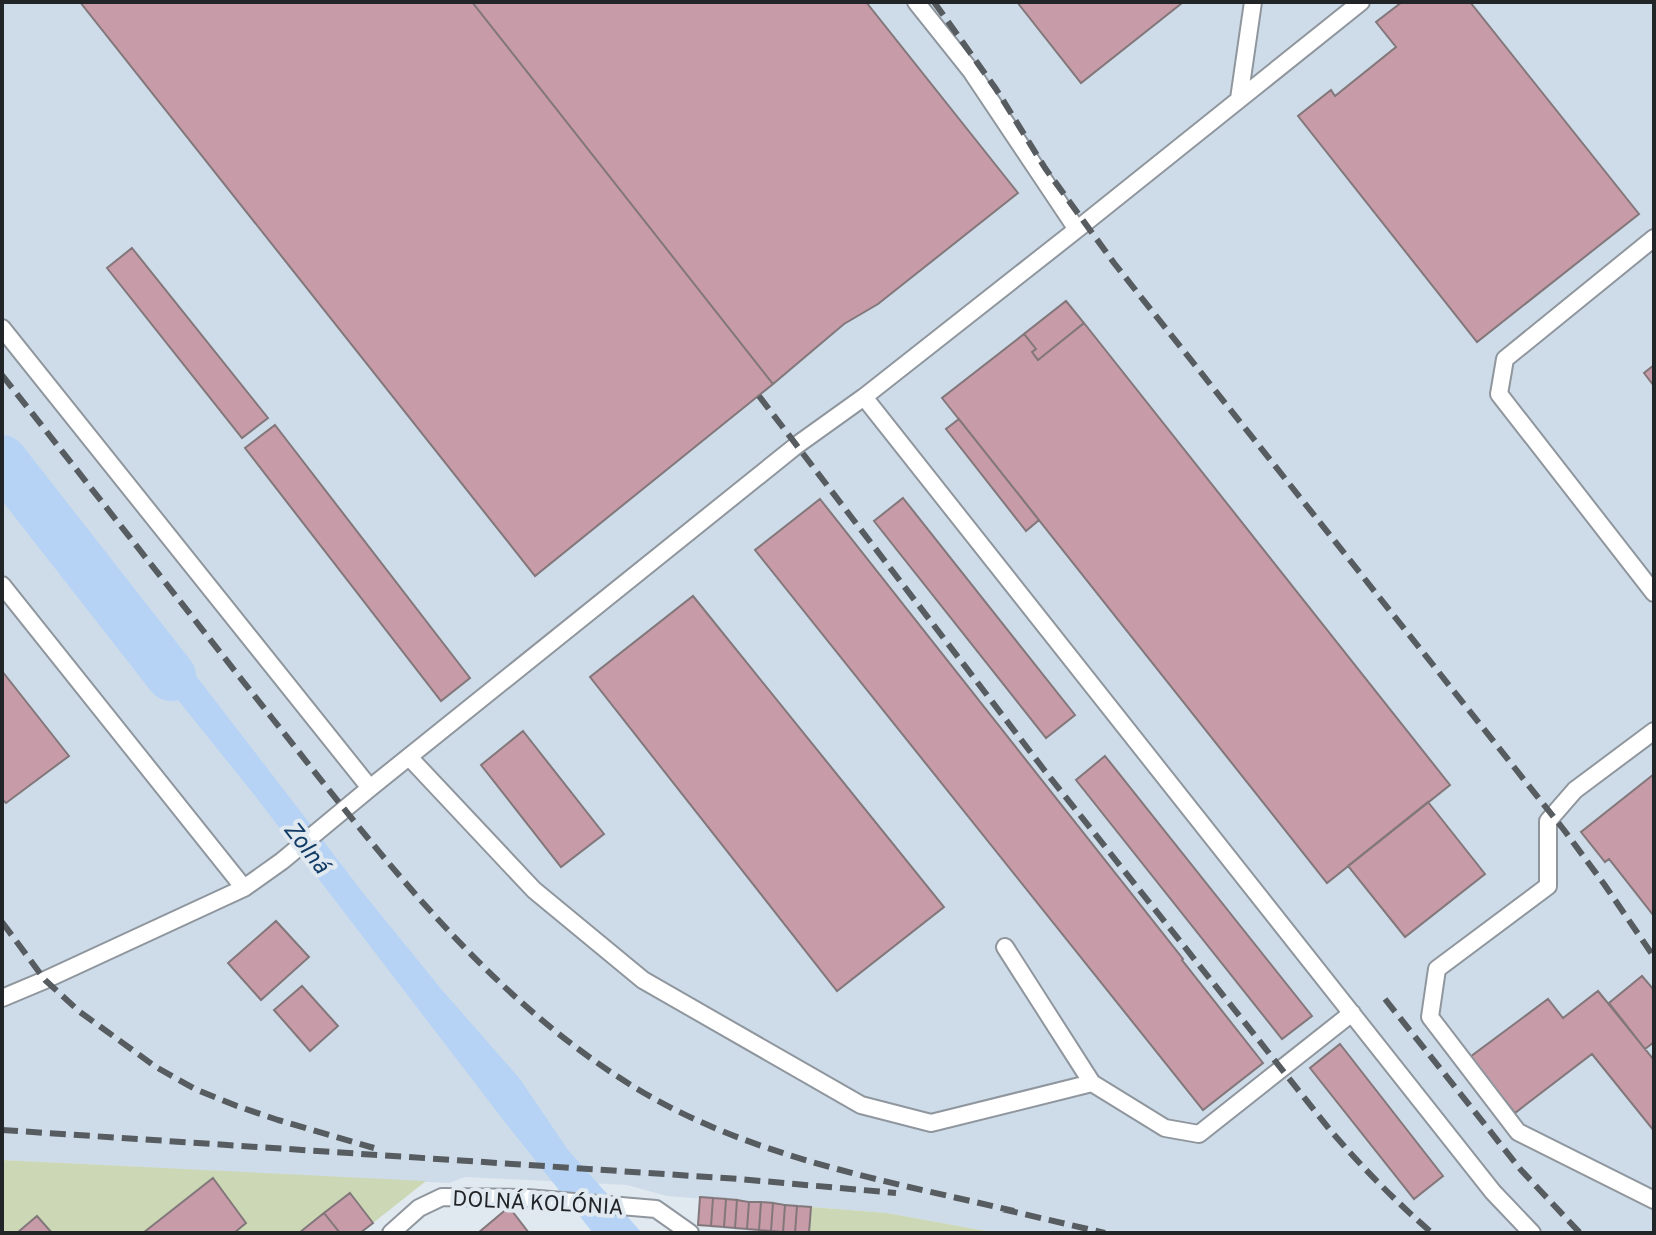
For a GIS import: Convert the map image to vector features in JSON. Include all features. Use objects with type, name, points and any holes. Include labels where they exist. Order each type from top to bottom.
[{"type":"lane","points":[[916,2],[971,71],[1076,228]]},
{"type":"lane","points":[[1239,99],[1253,2]]},
{"type":"lane","points":[[2,998],[244,888],[282,861],[797,445],[864,397],[1361,2]]},
{"type":"lane","points":[[1654,238],[1505,359],[1499,394],[1654,593]]},
{"type":"lane","points":[[2,328],[370,788]]},
{"type":"lane","points":[[864,397],[1493,1192],[1532,1233]]},
{"type":"lane","points":[[2,585],[244,888]]},
{"type":"lane","points":[[1654,731],[1575,790],[1548,821],[1548,886],[1437,969],[1430,1017],[1518,1132],[1654,1200]]},
{"type":"lane","points":[[409,757],[534,890],[643,980],[861,1105],[931,1123],[1092,1083]]},
{"type":"lane","points":[[1005,947],[1092,1083],[1165,1128],[1199,1134],[1352,1013]]},
{"type":"lane","name":"DOLNÁ KOLÓNIA","points":[[391,1233],[419,1208],[442,1197],[527,1198],[656,1209],[690,1233]]},
{"type":"shaded area","points":[[2,2],[1654,2],[1654,1233],[997,1233],[887,1213],[667,1196],[627,1185],[465,1177],[449,1183],[2,1160]]},
{"type":"green space","points":[[2,1160],[426,1181],[373,1223],[350,1194],[299,1233],[234,1233],[246,1223],[212,1178],[143,1233],[52,1233],[37,1216],[17,1233],[2,1233]]},
{"type":"green space","points":[[811,1207],[887,1213],[997,1233],[809,1233]]},
{"type":"water","points":[[147,612],[364,894],[520,1079],[568,1150],[642,1233],[593,1233],[252,792],[120,628]]},
{"type":"building","points":[[80,2],[472,2],[773,384],[535,576]]},
{"type":"building","points":[[472,2],[866,2],[1018,193],[878,304],[844,324],[773,384]]},
{"type":"building","points":[[1017,2],[1182,2],[1182,3],[1081,83]]},
{"type":"building","points":[[1402,2],[1470,2],[1639,214],[1477,342],[1298,116],[1331,90],[1335,96],[1396,47],[1376,22]]},
{"type":"building","points":[[132,248],[268,418],[242,438],[107,268]]},
{"type":"building","points":[[1066,301],[1084,323],[1038,360],[1032,352],[1036,349],[1024,334]]},
{"type":"building","points":[[1084,323],[1450,785],[1327,883],[942,398],[1024,334],[1036,349],[1032,352],[1038,360]]},
{"type":"building","points":[[1654,365],[1654,386],[1644,373]]},
{"type":"building","points":[[959,419],[1039,520],[1026,531],[946,429]]},
{"type":"building","points":[[275,425],[470,678],[441,701],[245,448]]},
{"type":"building","points":[[903,498],[1075,715],[1046,738],[874,521]]},
{"type":"building","points":[[820,499],[1263,1063],[1203,1110],[755,550]]},
{"type":"building","points":[[693,596],[944,907],[837,991],[590,677]]},
{"type":"building","points":[[2,671],[69,756],[6,803],[2,799]]},
{"type":"building","points":[[523,731],[604,834],[561,867],[481,765]]},
{"type":"building","points":[[1105,756],[1312,1016],[1282,1039],[1076,780]]},
{"type":"building","points":[[1654,774],[1654,916],[1609,859],[1605,862],[1581,832]]},
{"type":"building","points":[[1428,802],[1485,874],[1405,937],[1348,866]]},
{"type":"building","points":[[276,921],[309,957],[261,1000],[228,963]]},
{"type":"building","points":[[1642,976],[1654,990],[1654,1042],[1645,1049],[1609,1003]]},
{"type":"building","points":[[302,986],[338,1026],[310,1051],[274,1010]]},
{"type":"building","points":[[1598,991],[1654,1060],[1654,1131],[1592,1054],[1515,1113],[1470,1057],[1548,999],[1563,1018]]},
{"type":"building","points":[[1340,1044],[1443,1176],[1414,1199],[1310,1068]]},
{"type":"building","points":[[213,1178],[246,1223],[234,1233],[143,1233]]},
{"type":"building","points":[[350,1193],[373,1223],[360,1233],[340,1233],[324,1213]]},
{"type":"building","points":[[700,1197],[713,1198],[711,1226],[698,1225]]},
{"type":"building","points":[[713,1198],[726,1199],[724,1227],[711,1226]]},
{"type":"building","points":[[726,1199],[737,1200],[735,1228],[724,1227]]},
{"type":"building","points":[[737,1200],[749,1202],[747,1229],[735,1228]]},
{"type":"building","points":[[749,1202],[761,1202],[759,1230],[747,1229]]},
{"type":"building","points":[[761,1202],[773,1203],[771,1231],[759,1230]]},
{"type":"building","points":[[773,1203],[785,1205],[783,1232],[771,1231]]},
{"type":"building","points":[[785,1205],[797,1206],[795,1233],[783,1232]]},
{"type":"building","points":[[797,1206],[811,1207],[809,1233],[795,1233]]},
{"type":"building","points":[[509,1207],[529,1233],[478,1233]]},
{"type":"building","points":[[324,1213],[340,1233],[299,1233]]},
{"type":"building","points":[[37,1216],[52,1233],[17,1233]]},
{"type":"waterway","name":"Zolná","points":[[2,460],[171,676]]},
{"type":"railway","points":[[934,2],[996,89],[1045,168],[1114,263],[1564,830],[1654,957]]},
{"type":"railway","points":[[2,375],[396,871],[439,921],[533,1013],[639,1090],[728,1133],[822,1165],[1014,1211]]},
{"type":"railway","points":[[759,396],[1045,771],[1330,1130],[1379,1183],[1432,1233]]},
{"type":"railway","points":[[2,922],[45,980],[80,1012],[156,1067],[195,1089],[237,1106],[374,1148]]},
{"type":"railway","points":[[1385,999],[1521,1170],[1580,1233]]},
{"type":"railway","points":[[2,1130],[739,1179],[896,1193]]},
{"type":"railway","points":[[1002,1209],[1105,1233]]}]
